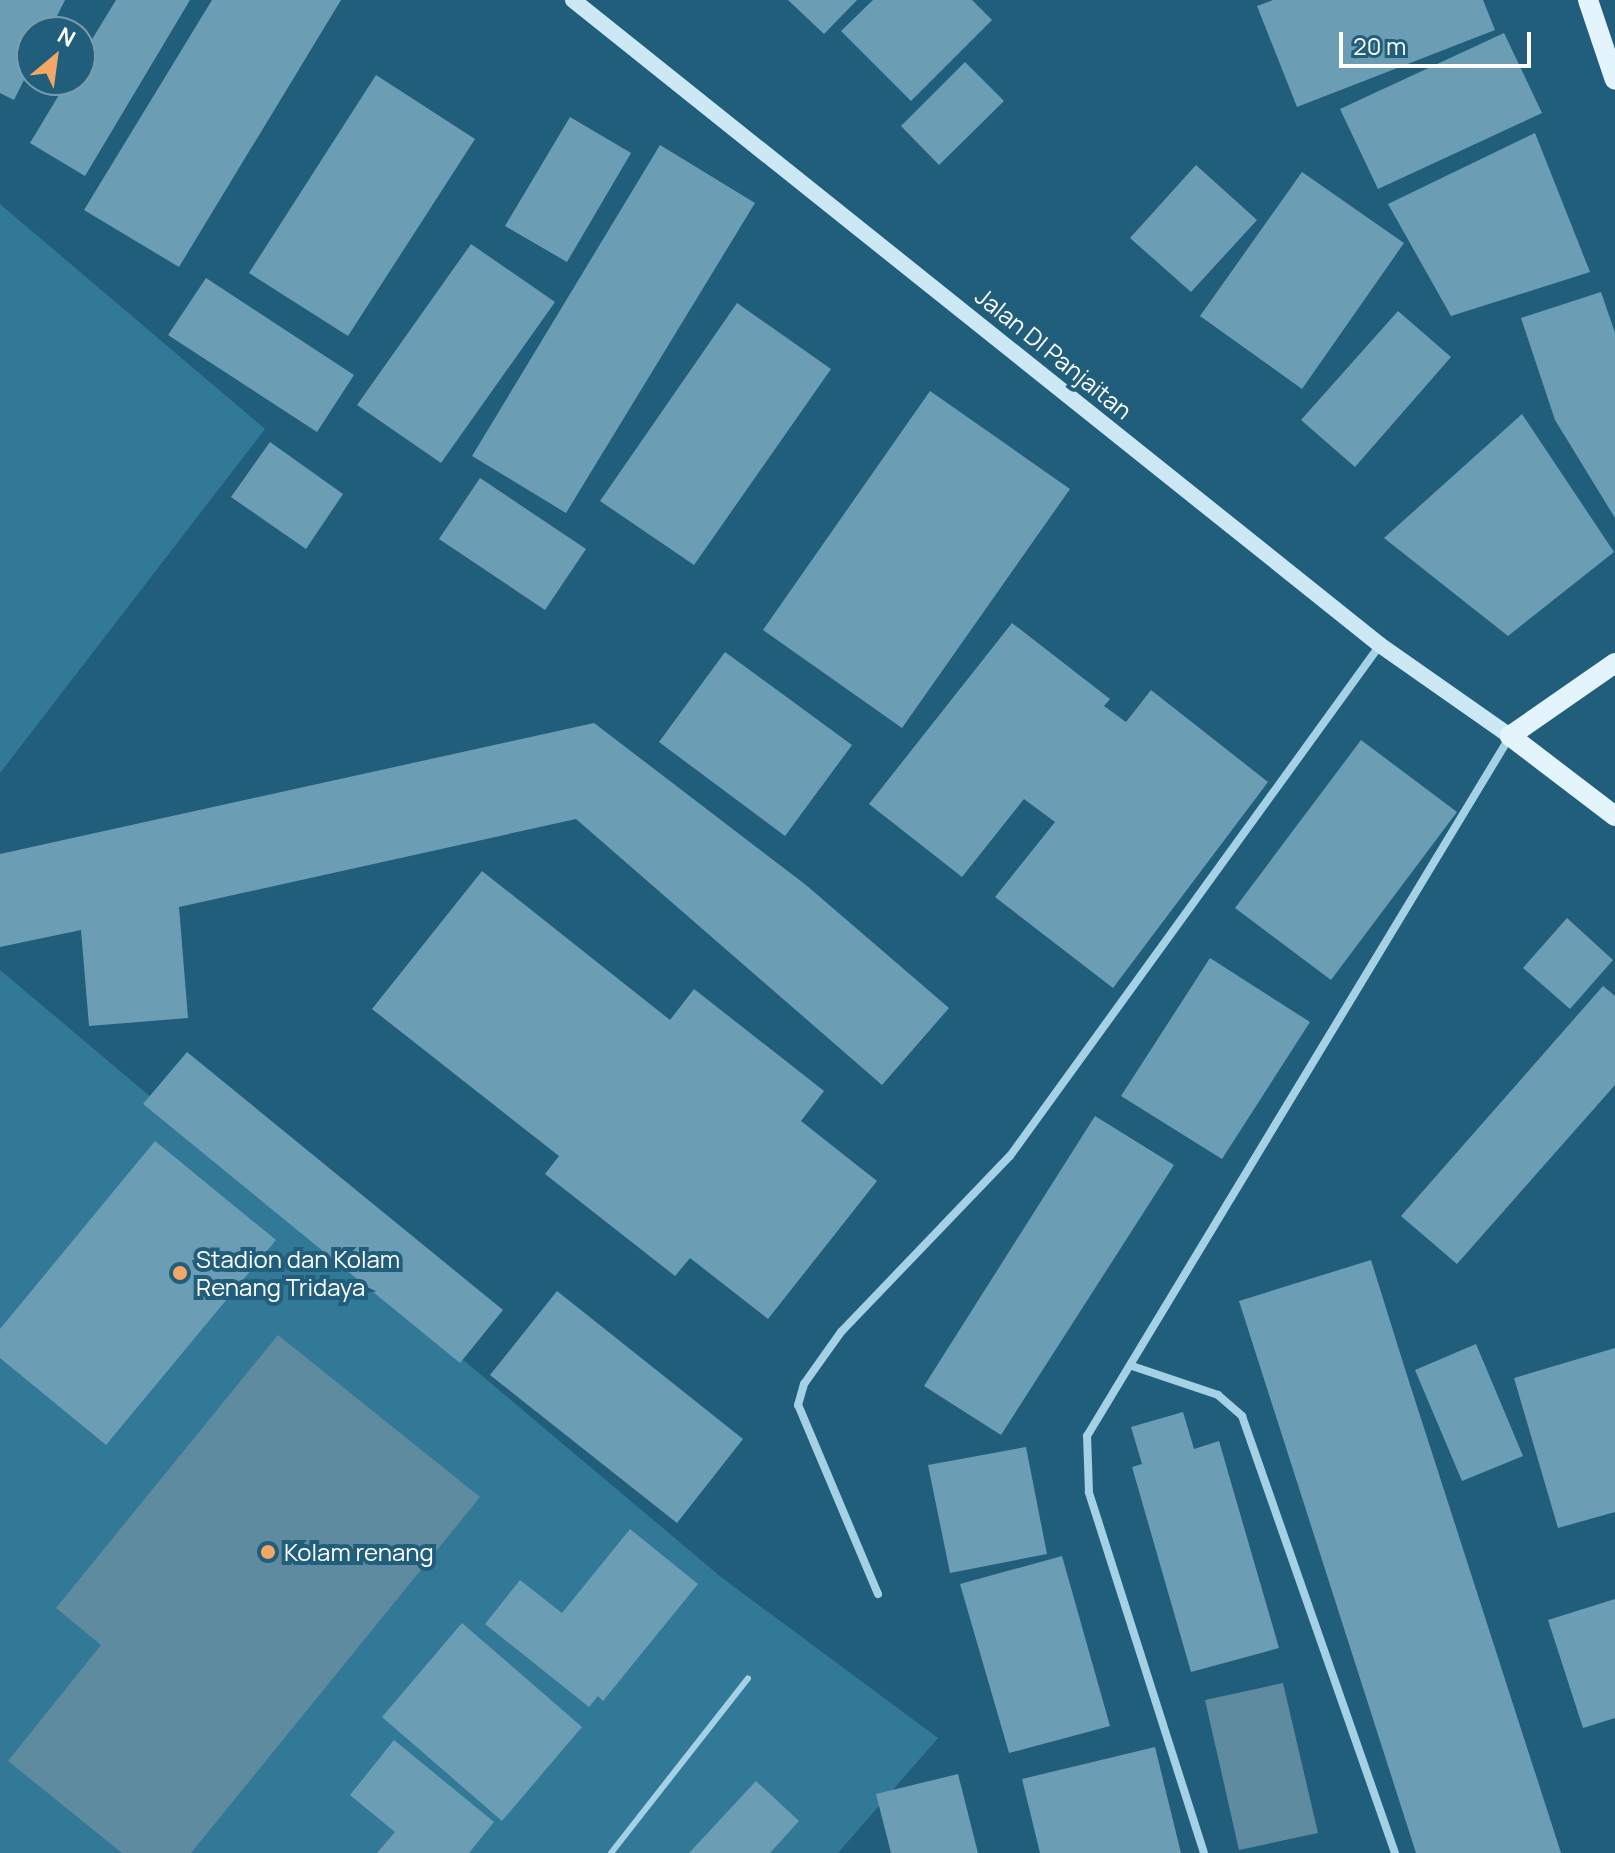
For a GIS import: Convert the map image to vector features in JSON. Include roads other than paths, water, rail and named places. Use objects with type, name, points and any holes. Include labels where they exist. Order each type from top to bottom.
[{"type":"main road","points":[[1588,0],[1615,80]]},
{"type":"main road","points":[[1615,663],[1510,736],[1615,816]]},
{"type":"street","name":"Jalan DI Panjaitan","points":[[573,0],[1380,645],[1510,736]]},
{"type":"street","points":[[878,1594],[798,1405],[804,1384],[841,1332],[1010,1156],[1380,645]]},
{"type":"street","points":[[1204,1853],[1089,1492],[1087,1436],[1103,1401],[1132,1366],[1510,736]]},
{"type":"street","points":[[1132,1366],[1207,1390],[1242,1416],[1395,1853]]},
{"type":"lane","points":[[611,1853],[748,1678]]},
{"type":"place","name":"Stadion dan Kolam Renang Tridaya","points":[[180,1273]]},
{"type":"place","name":"Kolam renang","points":[[268,1552]]}]
